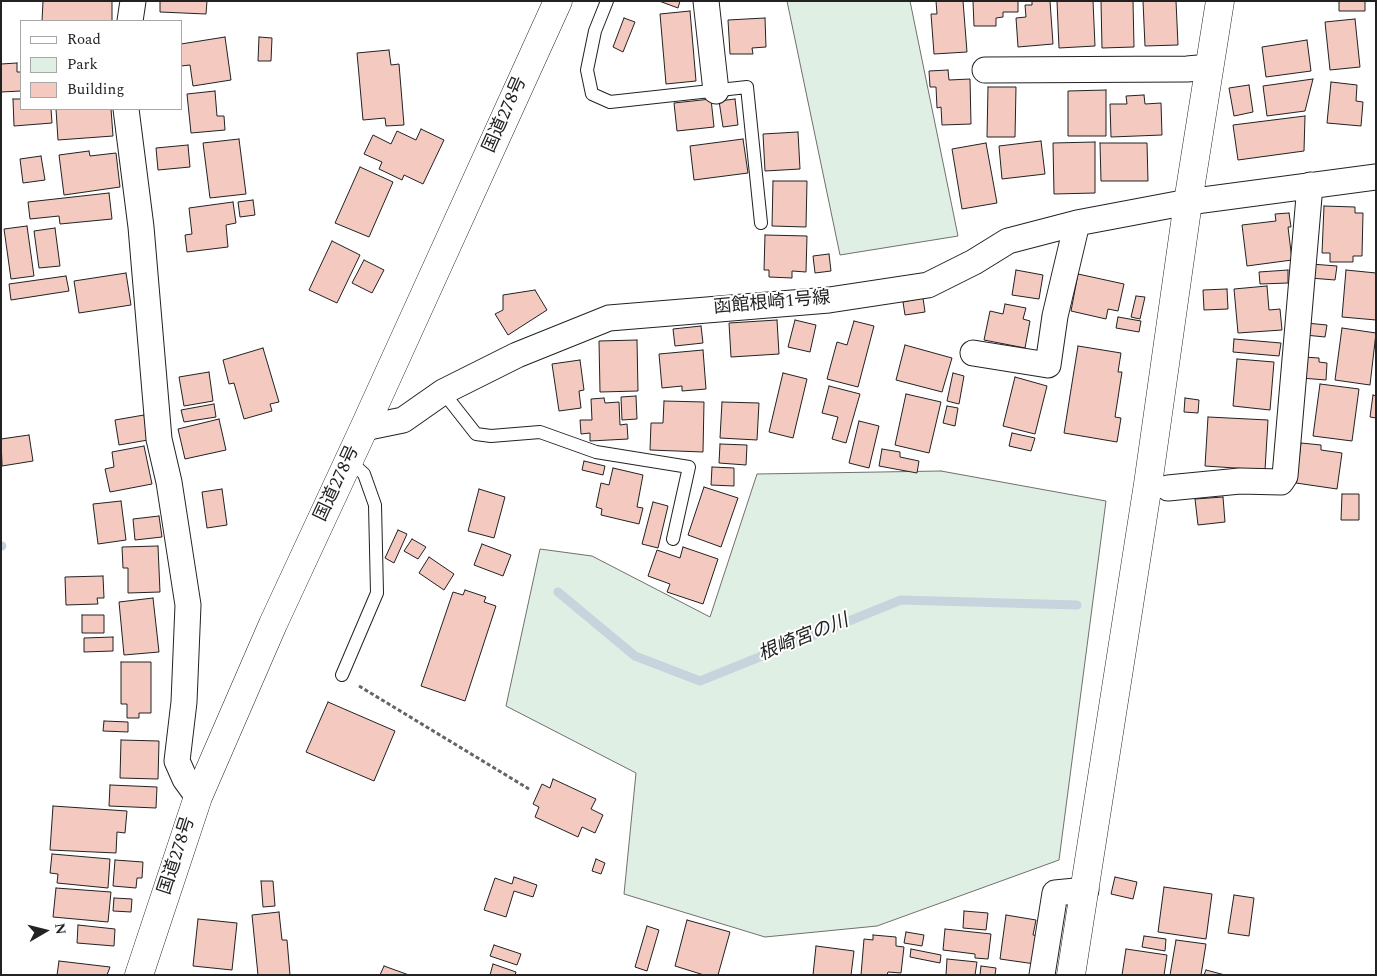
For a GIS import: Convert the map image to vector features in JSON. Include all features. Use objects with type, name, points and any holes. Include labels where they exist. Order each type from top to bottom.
[{"type":"main road","name":"国道278号","points":[[139,975],[198,797],[273,624],[558,1]]},
{"type":"main road","points":[[1071,975],[1086,890],[1148,484],[1188,202],[1220,1]]},
{"type":"street","points":[[130,20],[133,1]]},
{"type":"street","points":[[706,1],[716,91]]},
{"type":"street","points":[[985,70],[1187,69],[1210,67]]},
{"type":"street","points":[[126,110],[141,227],[159,439],[169,482],[188,604],[184,702],[177,761],[185,779],[198,797]]},
{"type":"street","name":"函館根崎1号線","points":[[364,428],[403,420],[443,392],[517,355],[609,318],[829,300],[928,284],[974,262],[1008,241],[1078,223],[1188,202],[1376,177]]},
{"type":"street","points":[[1168,488],[1240,481],[1281,482],[1285,476],[1310,186]]},
{"type":"street","points":[[973,353],[1048,365],[1055,316],[1078,223]]},
{"type":"street","points":[[1042,975],[1055,893],[1086,890]]},
{"type":"lane","points":[[607,1],[595,31],[587,70],[592,94],[610,102],[747,87],[761,223]]},
{"type":"lane","points":[[443,392],[476,434],[491,436],[540,432],[596,452],[690,467],[673,539]]},
{"type":"lane","points":[[342,675],[377,592],[374,505],[364,474],[349,460]]},
{"type":"path","points":[[342,675],[528,788]]},
{"type":"green space","points":[[787,1],[910,1],[958,236],[840,255]]},
{"type":"green space","points":[[941,471],[1106,501],[1059,860],[877,926],[765,937],[624,894],[636,773],[506,706],[540,549],[592,556],[710,617],[757,474]]},
{"type":"building","points":[[43,1],[112,1],[112,20],[42,20]]},
{"type":"building","points":[[160,1],[207,1],[206,14],[160,12]]},
{"type":"building","points":[[659,1],[680,1],[678,8]]},
{"type":"building","points":[[936,1],[963,1],[967,52],[934,54],[931,14],[937,14]]},
{"type":"building","points":[[973,1],[1018,1],[1018,12],[1003,12],[1003,17],[996,18],[996,26],[974,26]]},
{"type":"building","points":[[1032,1],[1050,1],[1053,44],[1018,47],[1016,18],[1026,17],[1025,5],[1032,5]]},
{"type":"building","points":[[1057,1],[1093,1],[1095,46],[1059,48]]},
{"type":"building","points":[[1101,1],[1133,1],[1134,47],[1102,48]]},
{"type":"building","points":[[1143,1],[1176,1],[1178,45],[1145,46]]},
{"type":"building","points":[[1339,1],[1365,1],[1365,11],[1339,11]]},
{"type":"building","points":[[690,11],[696,81],[666,84],[660,14]]},
{"type":"building","points":[[624,18],[635,22],[623,52],[613,47]]},
{"type":"building","points":[[765,18],[766,47],[752,48],[753,54],[730,54],[728,20]]},
{"type":"building","points":[[1355,19],[1360,67],[1330,70],[1325,22]]},
{"type":"building","points":[[225,37],[231,80],[193,86],[190,65],[182,66],[182,44]]},
{"type":"building","points":[[259,37],[272,38],[271,61],[258,61]]},
{"type":"building","points":[[1307,40],[1311,71],[1266,77],[1262,47]]},
{"type":"building","points":[[389,50],[391,65],[399,64],[404,125],[386,126],[385,118],[363,120],[357,53]]},
{"type":"building","points":[[17,63],[17,72],[20,72],[20,91],[1,92],[1,64]]},
{"type":"building","points":[[948,70],[949,80],[970,79],[971,124],[942,125],[941,107],[937,108],[936,87],[930,87],[929,71]]},
{"type":"building","points":[[1313,79],[1305,111],[1267,116],[1263,86]]},
{"type":"building","points":[[1331,82],[1357,85],[1356,101],[1363,102],[1361,126],[1327,123]]},
{"type":"building","points":[[1249,85],[1253,112],[1234,116],[1229,88]]},
{"type":"building","points":[[988,87],[1016,87],[1015,137],[987,137]]},
{"type":"building","points":[[1106,90],[1106,136],[1068,136],[1068,91]]},
{"type":"building","points":[[215,91],[217,116],[224,116],[225,130],[191,133],[187,94]]},
{"type":"building","points":[[1144,95],[1145,104],[1161,103],[1162,135],[1111,137],[1110,104],[1127,104],[1126,96]]},
{"type":"building","points":[[13,99],[20,99],[20,110],[51,110],[52,123],[14,126]]},
{"type":"building","points":[[711,99],[714,127],[677,131],[674,103]]},
{"type":"building","points":[[735,99],[738,125],[723,127],[719,101]]},
{"type":"building","points":[[56,110],[111,110],[113,136],[58,140]]},
{"type":"building","points":[[1305,116],[1304,151],[1238,160],[1233,125]]},
{"type":"building","points":[[421,129],[444,140],[423,184],[404,175],[402,180],[379,169],[382,162],[364,154],[373,135],[391,144],[397,131],[416,140]]},
{"type":"building","points":[[798,132],[800,169],[765,171],[763,134]]},
{"type":"building","points":[[239,139],[246,194],[210,198],[203,143]]},
{"type":"building","points":[[743,139],[748,173],[694,180],[690,146]]},
{"type":"building","points":[[1041,141],[1045,174],[1002,179],[999,146]]},
{"type":"building","points":[[1095,142],[1095,193],[1054,194],[1053,143]]},
{"type":"building","points":[[986,143],[997,203],[962,209],[952,149]]},
{"type":"building","points":[[1100,143],[1147,143],[1148,181],[1101,181]]},
{"type":"building","points":[[188,145],[190,167],[158,170],[156,148]]},
{"type":"building","points":[[89,151],[90,156],[116,153],[120,187],[64,195],[59,155]]},
{"type":"building","points":[[41,156],[45,180],[23,183],[20,159]]},
{"type":"building","points":[[360,167],[393,182],[369,237],[335,223]]},
{"type":"building","points":[[773,181],[807,181],[806,227],[772,226]]},
{"type":"building","points":[[109,193],[112,219],[60,224],[59,216],[30,219],[28,202]]},
{"type":"building","points":[[253,200],[255,215],[240,217],[238,202]]},
{"type":"building","points":[[233,202],[236,223],[226,225],[228,247],[187,252],[185,235],[192,234],[189,208]]},
{"type":"building","points":[[1324,206],[1355,207],[1355,213],[1363,213],[1362,256],[1353,256],[1353,262],[1330,262],[1330,253],[1322,253]]},
{"type":"building","points":[[1289,213],[1291,227],[1288,227],[1292,260],[1247,266],[1242,225],[1276,221],[1275,214]]},
{"type":"building","points":[[27,226],[34,276],[11,279],[4,229]]},
{"type":"building","points":[[55,228],[60,266],[39,268],[34,231]]},
{"type":"building","points":[[765,235],[807,236],[806,272],[792,271],[792,278],[769,277],[769,270],[764,270]]},
{"type":"building","points":[[332,241],[360,255],[337,303],[309,290]]},
{"type":"building","points":[[829,254],[831,271],[815,273],[813,256]]},
{"type":"building","points":[[364,260],[384,270],[372,293],[352,283]]},
{"type":"building","points":[[1311,264],[1337,266],[1335,280],[1310,278]]},
{"type":"building","points":[[1016,270],[1043,275],[1039,299],[1012,295]]},
{"type":"building","points":[[1288,270],[1288,283],[1260,284],[1259,272]]},
{"type":"building","points":[[1346,270],[1376,273],[1376,320],[1342,317]]},
{"type":"building","points":[[126,273],[131,305],[79,313],[74,281]]},
{"type":"building","points":[[1078,274],[1124,284],[1118,311],[1108,309],[1106,319],[1071,311]]},
{"type":"building","points":[[66,276],[69,291],[11,300],[9,284]]},
{"type":"building","points":[[1267,286],[1269,310],[1280,309],[1282,330],[1238,333],[1234,289]]},
{"type":"building","points":[[1227,289],[1228,309],[1204,310],[1203,290]]},
{"type":"building","points":[[535,290],[547,310],[508,335],[495,314],[503,310],[503,295]]},
{"type":"building","points":[[1136,296],[1145,297],[1140,319],[1131,317]]},
{"type":"building","points":[[923,298],[925,312],[905,315],[903,302]]},
{"type":"building","points":[[1005,304],[1026,308],[1023,319],[1030,321],[1025,348],[984,340],[990,311],[1003,314]]},
{"type":"building","points":[[1118,317],[1141,321],[1139,332],[1116,328]]},
{"type":"building","points":[[777,320],[779,354],[731,357],[729,323]]},
{"type":"building","points":[[795,320],[816,325],[810,352],[788,347]]},
{"type":"building","points":[[854,321],[874,326],[858,387],[827,379],[837,342],[847,345]]},
{"type":"building","points":[[1306,323],[1327,325],[1325,337],[1305,335]]},
{"type":"building","points":[[701,326],[703,343],[675,346],[673,329]]},
{"type":"building","points":[[1342,328],[1376,333],[1370,385],[1335,380]]},
{"type":"building","points":[[1234,339],[1281,343],[1279,356],[1233,352]]},
{"type":"building","points":[[637,340],[638,391],[600,392],[599,341]]},
{"type":"building","points":[[905,345],[952,358],[942,392],[896,380]]},
{"type":"building","points":[[1078,346],[1121,353],[1118,372],[1122,372],[1115,417],[1121,418],[1117,442],[1064,433]]},
{"type":"building","points":[[263,348],[279,402],[270,404],[272,411],[244,419],[234,383],[229,384],[223,360]]},
{"type":"building","points":[[703,350],[706,389],[682,391],[682,386],[662,388],[659,354]]},
{"type":"building","points":[[1303,357],[1319,358],[1319,362],[1327,363],[1326,380],[1301,378]]},
{"type":"building","points":[[1237,359],[1274,362],[1270,410],[1233,406]]},
{"type":"building","points":[[580,360],[584,390],[579,391],[581,408],[559,411],[552,364]]},
{"type":"building","points":[[209,372],[213,401],[184,406],[179,377]]},
{"type":"building","points":[[783,373],[807,379],[793,438],[769,432]]},
{"type":"building","points":[[953,373],[964,376],[959,404],[947,401]]},
{"type":"building","points":[[1015,377],[1047,386],[1035,434],[1003,426]]},
{"type":"building","points":[[1320,384],[1359,389],[1352,441],[1313,436]]},
{"type":"building","points":[[829,386],[860,394],[846,443],[832,439],[838,417],[822,413]]},
{"type":"building","points":[[906,394],[941,402],[929,453],[895,445]]},
{"type":"building","points":[[1373,395],[1376,396],[1376,418],[1370,417]]},
{"type":"building","points":[[636,396],[637,419],[622,420],[621,397]]},
{"type":"building","points":[[604,398],[605,403],[619,402],[620,425],[627,424],[628,439],[590,441],[590,433],[581,434],[580,420],[592,420],[591,399]]},
{"type":"building","points":[[1185,398],[1199,400],[1198,413],[1184,412]]},
{"type":"building","points":[[664,401],[704,402],[703,452],[650,450],[651,423],[663,423]]},
{"type":"building","points":[[722,402],[759,403],[757,440],[720,438]]},
{"type":"building","points":[[214,404],[216,417],[184,422],[181,410]]},
{"type":"building","points":[[947,406],[958,408],[955,426],[943,423]]},
{"type":"building","points":[[144,415],[148,440],[119,445],[115,420]]},
{"type":"building","points":[[1208,417],[1268,420],[1265,470],[1205,466]]},
{"type":"building","points":[[219,419],[226,450],[185,459],[178,429]]},
{"type":"building","points":[[859,421],[879,426],[869,468],[849,463]]},
{"type":"building","points":[[1012,433],[1035,438],[1031,451],[1009,446]]},
{"type":"building","points":[[29,435],[33,461],[2,466],[1,439]]},
{"type":"building","points":[[1301,443],[1321,445],[1321,450],[1342,453],[1337,489],[1296,483]]},
{"type":"building","points":[[720,444],[747,445],[746,465],[719,463]]},
{"type":"building","points":[[144,446],[152,484],[110,492],[105,469],[114,467],[112,452]]},
{"type":"building","points":[[882,449],[900,452],[900,457],[919,461],[917,473],[879,466]]},
{"type":"building","points":[[584,461],[605,466],[603,475],[582,470]]},
{"type":"building","points":[[712,467],[734,468],[734,486],[711,485]]},
{"type":"building","points":[[613,468],[643,475],[637,507],[643,508],[639,524],[601,515],[602,509],[596,507],[601,483],[609,485]]},
{"type":"building","points":[[704,487],[738,498],[721,547],[688,535]]},
{"type":"building","points":[[222,489],[227,525],[207,528],[202,492]]},
{"type":"building","points":[[479,489],[505,497],[494,538],[468,531]]},
{"type":"building","points":[[1342,494],[1359,494],[1359,520],[1341,520]]},
{"type":"building","points":[[1223,497],[1225,522],[1198,525],[1195,499]]},
{"type":"building","points":[[121,501],[126,540],[98,544],[93,504]]},
{"type":"building","points":[[653,502],[668,506],[658,548],[642,544]]},
{"type":"building","points":[[159,516],[162,537],[135,540],[133,519]]},
{"type":"building","points":[[398,530],[407,534],[394,563],[385,558]]},
{"type":"building","points":[[412,539],[426,547],[418,559],[404,551]]},
{"type":"building","points":[[482,544],[511,555],[503,576],[474,565]]},
{"type":"building","points":[[158,546],[160,592],[128,593],[128,568],[123,568],[122,547]]},
{"type":"building","points":[[683,547],[718,559],[703,604],[667,592],[670,584],[648,576],[657,550],[680,558]]},
{"type":"building","points":[[429,557],[454,574],[444,590],[419,573]]},
{"type":"building","points":[[103,576],[104,598],[97,598],[98,604],[66,605],[65,577]]},
{"type":"building","points":[[465,590],[486,597],[484,602],[496,606],[465,701],[421,686],[453,592],[463,595]]},
{"type":"building","points":[[153,598],[159,652],[124,655],[119,602]]},
{"type":"building","points":[[82,615],[104,615],[104,633],[82,633]]},
{"type":"building","points":[[113,637],[113,651],[84,652],[84,638]]},
{"type":"building","points":[[121,662],[151,662],[151,713],[139,713],[139,718],[127,718],[127,704],[121,704]]},
{"type":"building","points":[[328,702],[395,731],[374,781],[306,752]]},
{"type":"building","points":[[104,721],[128,722],[128,732],[103,731]]},
{"type":"building","points":[[121,740],[159,741],[158,779],[120,778]]},
{"type":"building","points":[[553,779],[596,799],[591,809],[603,815],[595,833],[582,827],[578,837],[535,817],[539,807],[533,804],[542,784],[550,788]]},
{"type":"building","points":[[110,785],[157,787],[156,808],[109,806]]},
{"type":"building","points":[[53,806],[127,811],[125,833],[117,832],[116,853],[50,850]]},
{"type":"building","points":[[52,854],[110,859],[108,888],[57,883],[58,874],[50,873]]},
{"type":"building","points":[[596,859],[605,863],[601,874],[592,871]]},
{"type":"building","points":[[115,860],[143,862],[142,878],[137,878],[136,888],[113,886]]},
{"type":"building","points":[[514,877],[537,885],[533,897],[514,891],[506,917],[484,910],[495,878],[512,884]]},
{"type":"building","points":[[1115,877],[1137,882],[1133,899],[1111,894]]},
{"type":"building","points":[[261,881],[273,881],[275,906],[263,907]]},
{"type":"building","points":[[1164,887],[1212,894],[1206,939],[1158,932]]},
{"type":"building","points":[[56,888],[111,892],[108,922],[53,917]]},
{"type":"building","points":[[1234,895],[1254,898],[1249,936],[1228,933]]},
{"type":"building","points":[[114,898],[132,899],[131,912],[113,911]]},
{"type":"building","points":[[964,911],[988,913],[986,930],[963,928]]},
{"type":"building","points":[[279,912],[282,940],[287,940],[290,975],[258,975],[252,915]]},
{"type":"building","points":[[1006,915],[1036,920],[1033,935],[1039,936],[1035,964],[1000,959]]},
{"type":"building","points":[[198,919],[237,923],[232,970],[193,966]]},
{"type":"building","points":[[687,920],[730,932],[718,975],[704,975],[675,966]]},
{"type":"building","points":[[78,925],[115,929],[114,946],[77,943]]},
{"type":"building","points":[[647,926],[659,930],[647,971],[635,967]]},
{"type":"building","points":[[945,929],[991,934],[988,959],[975,958],[975,954],[943,950]]},
{"type":"building","points":[[906,932],[924,935],[922,946],[904,943]]},
{"type":"building","points":[[873,935],[896,937],[896,946],[904,947],[901,973],[888,972],[887,975],[861,975],[864,939],[873,940]]},
{"type":"building","points":[[1144,936],[1166,939],[1165,951],[1142,947]]},
{"type":"building","points":[[1176,940],[1206,944],[1201,975],[1170,975]]},
{"type":"building","points":[[494,945],[521,954],[517,965],[490,956]]},
{"type":"building","points":[[816,946],[854,951],[851,975],[813,975]]},
{"type":"building","points":[[911,949],[941,955],[940,963],[910,957]]},
{"type":"building","points":[[1126,949],[1167,955],[1164,975],[1122,975]]},
{"type":"building","points":[[947,959],[977,962],[975,975],[946,975]]},
{"type":"building","points":[[59,961],[110,967],[107,975],[57,975]]},
{"type":"building","points":[[493,964],[516,972],[515,975],[490,975]]},
{"type":"building","points":[[384,966],[409,975],[380,975]]},
{"type":"building","points":[[981,966],[996,968],[995,975],[980,975]]},
{"type":"building","points":[[1206,970],[1225,975],[1204,975]]},
{"type":"waterway","name":"根崎宮の川","points":[[558,592],[635,656],[700,681],[901,600],[1077,605]]}]
